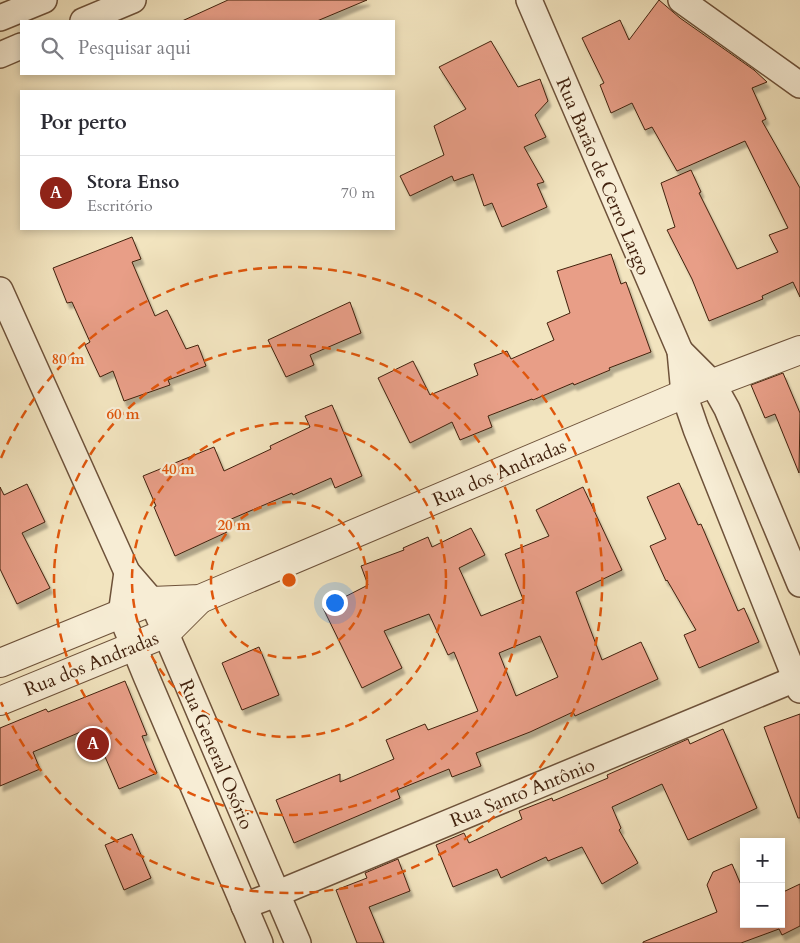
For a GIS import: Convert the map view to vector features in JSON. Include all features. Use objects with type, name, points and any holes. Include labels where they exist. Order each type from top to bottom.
[{"type":"street","points":[[0,18],[44,0]]},
{"type":"street","points":[[83,14],[133,0]]},
{"type":"street","name":"Rua Barão de Cerro Largo","points":[[529,0],[680,351],[684,394],[798,682]]},
{"type":"street","points":[[680,0],[800,85]]},
{"type":"street","points":[[0,55],[20,46]]},
{"type":"street","name":"Rua General Osório","points":[[0,290],[127,572],[152,601],[298,943]]},
{"type":"street","name":"Rua dos Andradas","points":[[0,664],[152,601],[200,599],[684,394],[800,350]]},
{"type":"street","name":"Rua Barão de Cerro Largo","points":[[680,351],[713,384],[727,409],[800,584]]},
{"type":"street","points":[[121,615],[127,572]]},
{"type":"street","name":"Rua dos Andradas","points":[[0,701],[166,633],[200,599]]},
{"type":"street","name":"Rua General Osório","points":[[121,615],[260,943]]},
{"type":"street","name":"Rua Santo Antônio","points":[[244,906],[798,682]]},
{"type":"building","points":[[228,0],[367,0],[319,20],[184,20]]},
{"type":"building","points":[[659,0],[680,18],[754,70],[767,82],[752,88],[766,119],[762,121],[800,188],[800,297],[793,282],[762,296],[763,299],[709,321],[692,279],[667,230],[675,227],[661,183],[691,170],[701,192],[699,193],[737,269],[778,252],[769,235],[788,228],[745,141],[677,171],[652,127],[645,130],[632,103],[611,113],[600,85],[604,83],[582,38],[620,20],[629,40]]},
{"type":"building","points":[[491,41],[518,87],[540,79],[548,101],[535,115],[546,137],[524,147],[544,182],[537,184],[547,207],[502,227],[492,203],[484,206],[473,174],[454,181],[452,176],[410,196],[400,176],[444,155],[434,126],[466,109],[439,67]]},
{"type":"building","points":[[132,237],[141,259],[132,262],[155,316],[167,310],[186,349],[198,345],[206,366],[168,380],[170,385],[124,401],[113,371],[100,377],[85,345],[90,342],[72,302],[67,303],[53,268]]},
{"type":"building","points":[[611,254],[621,284],[626,282],[651,352],[609,368],[610,370],[574,385],[573,383],[488,416],[492,427],[460,440],[452,422],[410,443],[378,378],[413,361],[430,395],[478,375],[474,364],[507,351],[511,359],[554,340],[547,323],[570,313],[557,271]]},
{"type":"building","points":[[350,302],[361,333],[310,355],[314,365],[286,377],[268,340]]},
{"type":"building","points":[[783,373],[800,413],[799,473],[775,414],[765,418],[751,385]]},
{"type":"building","points":[[332,405],[362,476],[335,488],[331,478],[293,495],[292,493],[222,523],[227,532],[175,556],[143,476],[214,447],[224,471],[271,449],[270,446],[310,427],[305,416]]},
{"type":"building","points":[[679,483],[698,525],[701,524],[738,611],[744,608],[759,642],[699,668],[684,635],[696,630],[666,581],[650,546],[666,539],[647,497]]},
{"type":"building","points":[[27,484],[45,522],[22,533],[50,588],[17,604],[0,569],[0,487],[4,495]]},
{"type":"building","points":[[583,487],[622,570],[576,592],[602,660],[641,642],[658,679],[575,716],[573,712],[530,732],[476,753],[481,766],[452,777],[449,769],[397,790],[400,798],[294,843],[276,800],[340,774],[340,782],[394,759],[386,740],[425,724],[428,730],[478,711],[454,652],[448,655],[429,614],[384,631],[402,668],[362,688],[323,608],[368,585],[361,566],[404,550],[403,548],[428,537],[432,547],[471,528],[485,555],[459,568],[481,616],[523,599],[505,554],[549,536],[536,510]],"holes":[[[540,636],[558,677],[516,696],[499,653]]]},
{"type":"building","points":[[259,647],[279,695],[242,710],[222,663]]},
{"type":"building","points":[[125,681],[147,735],[142,736],[157,773],[119,789],[103,752],[93,756],[83,731],[33,752],[40,769],[0,786],[0,728],[46,709],[48,712]]},
{"type":"building","points":[[800,714],[800,818],[798,818],[764,727]]},
{"type":"building","points":[[723,729],[757,808],[688,840],[662,784],[612,807],[621,828],[619,830],[638,863],[602,884],[582,847],[548,861],[546,857],[501,878],[497,869],[453,887],[436,845],[464,833],[469,843],[522,819],[519,811],[552,798],[553,801],[608,778],[607,775],[688,739],[690,744]]},
{"type":"building","points":[[132,834],[151,878],[124,890],[105,845]]},
{"type":"building","points":[[398,859],[410,891],[369,907],[384,943],[357,943],[336,890],[367,878],[365,873]]},
{"type":"building","points":[[732,864],[740,883],[740,928],[785,928],[785,891],[800,884],[800,926],[782,935],[779,929],[741,943],[643,943],[717,912],[707,885],[713,872]]},
{"type":"place","name":"Stora Enso","points":[[93,744]]}]
